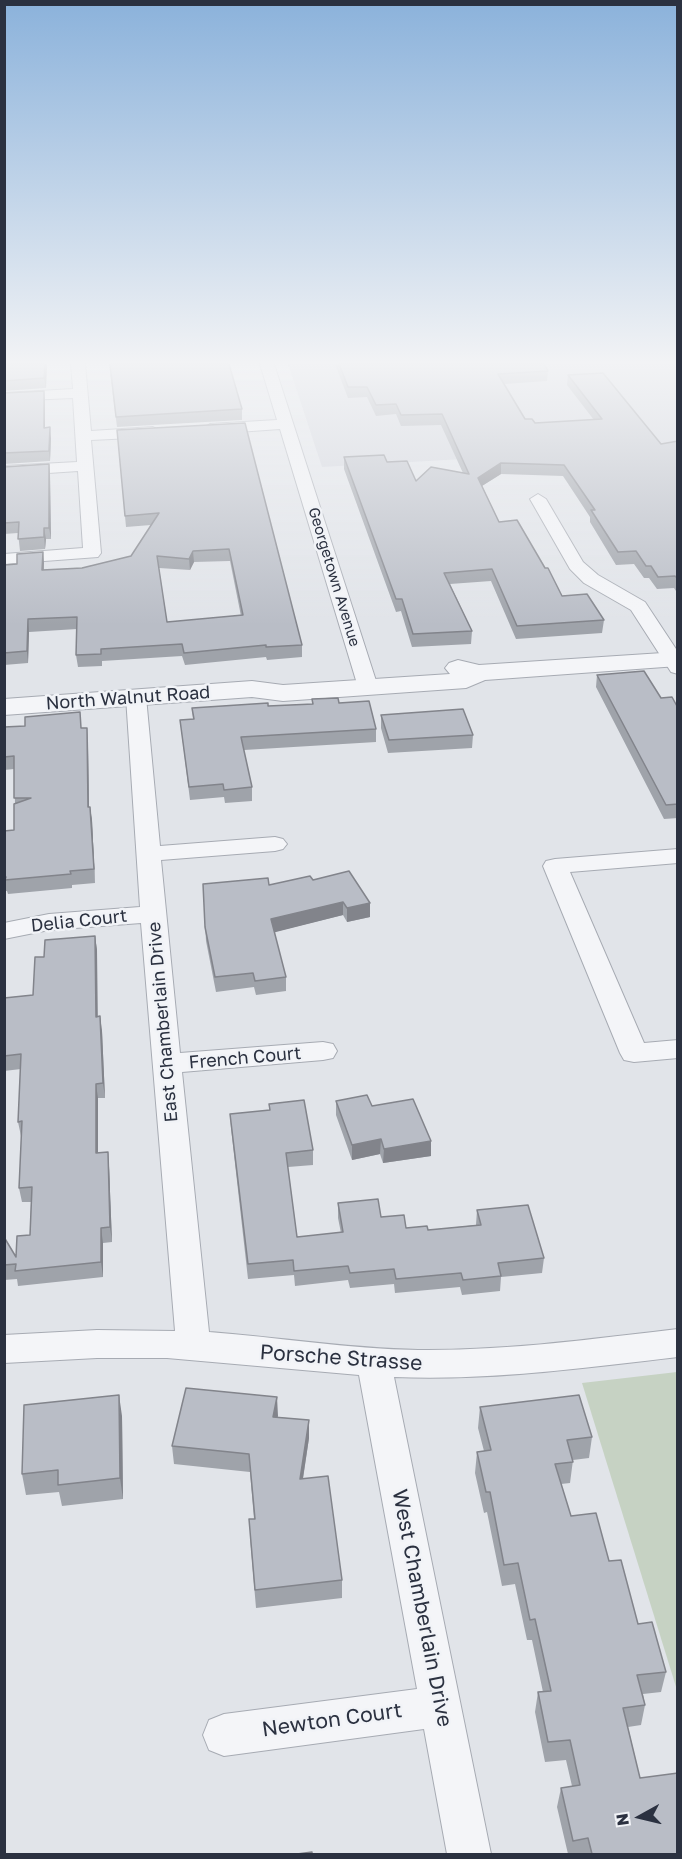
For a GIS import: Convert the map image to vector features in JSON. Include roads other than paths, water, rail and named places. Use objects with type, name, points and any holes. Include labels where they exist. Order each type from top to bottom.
[{"type":"street","points":[[4,559],[92,553],[84,451]]},
{"type":"street","name":"Georgetown Avenue","points":[[293,451],[366,681]]},
{"type":"street","points":[[4,471],[85,466]]},
{"type":"street","points":[[538,499],[576,565],[591,579],[638,606],[676,662]]},
{"type":"street","name":"North Walnut Road","points":[[4,707],[252,689],[283,693],[366,681],[466,680],[479,673],[676,662]]},
{"type":"street","name":"East Chamberlain Drive","points":[[136,698],[166,1065],[193,1345]]},
{"type":"street","points":[[148,854],[275,844]]},
{"type":"street","points":[[678,856],[555,866],[634,1053],[678,1049]]},
{"type":"street","name":"Delia Court","points":[[4,931],[49,922],[153,914]]},
{"type":"street","name":"French Court","points":[[166,1065],[323,1051]]},
{"type":"street","name":"Porsche Strasse","points":[[4,1349],[93,1344],[193,1345],[374,1362],[494,1363],[678,1342]]},
{"type":"street","name":"West Chamberlain Drive","points":[[374,1362],[469,1854]]},
{"type":"street","name":"Newton Court","points":[[224,1735],[441,1706]]}]
